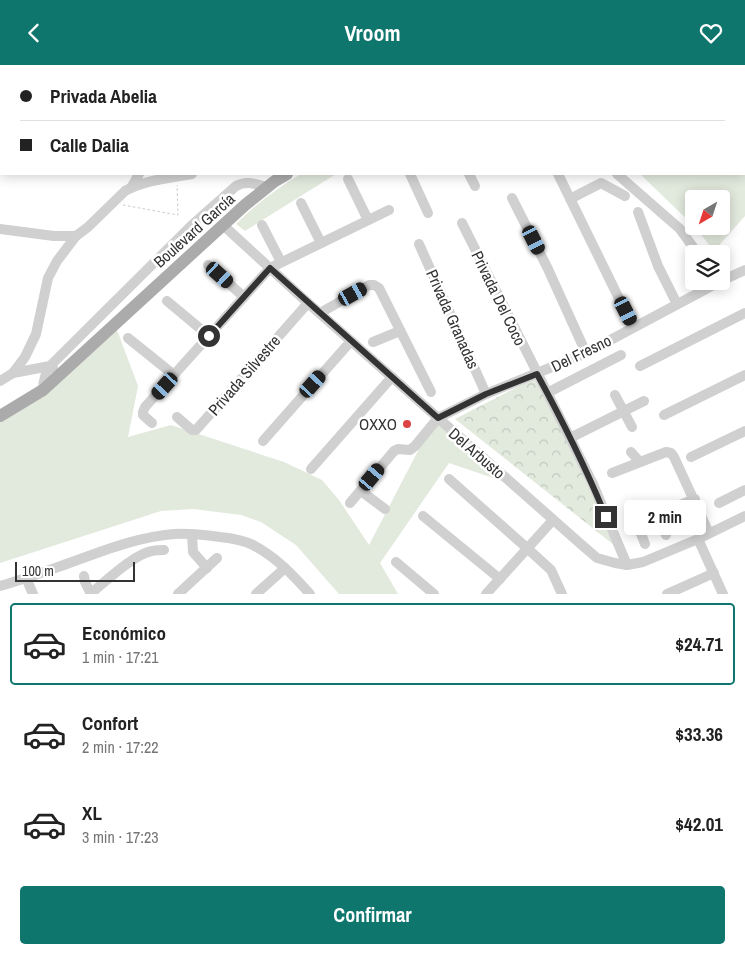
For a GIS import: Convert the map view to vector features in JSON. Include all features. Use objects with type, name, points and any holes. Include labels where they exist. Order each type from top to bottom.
[{"type":"main road","points":[[267,187],[285,175]]},
{"type":"main road","name":"Boulevard García","points":[[0,416],[43,390],[63,373],[223,225],[267,187]]},
{"type":"street","points":[[131,188],[138,175]]},
{"type":"street","points":[[13,373],[25,357],[36,334],[48,278],[57,261],[76,236],[125,191],[149,182],[187,175]]},
{"type":"street","points":[[410,175],[428,213]]},
{"type":"street","points":[[470,175],[475,186]]},
{"type":"street","points":[[558,175],[634,327]]},
{"type":"street","points":[[618,175],[680,229],[692,245]]},
{"type":"street","points":[[348,179],[368,220]]},
{"type":"street","name":"Boulevard García","points":[[43,390],[43,381],[50,366],[192,225],[236,186],[248,183],[267,187]]},
{"type":"street","points":[[570,199],[601,183],[625,197]]},
{"type":"street","points":[[512,197],[548,269],[586,353]]},
{"type":"street","points":[[301,203],[321,243]]},
{"type":"street","points":[[152,423],[144,415],[145,407],[270,268],[389,210]]},
{"type":"street","points":[[638,212],[658,266],[677,304]]},
{"type":"street","name":"Privada Del Coco","points":[[462,223],[570,438],[627,565]]},
{"type":"street","name":"Del Arbusto","points":[[223,225],[582,546],[598,558],[627,565]]},
{"type":"street","points":[[262,225],[281,262]]},
{"type":"street","points":[[0,229],[54,236],[76,236]]},
{"type":"street","name":"Privada Granadas","points":[[419,244],[486,394]]},
{"type":"street","points":[[208,265],[244,297]]},
{"type":"street","name":"Del Fresno","points":[[730,277],[745,270]]},
{"type":"street","points":[[320,313],[369,285],[379,288],[432,392]]},
{"type":"street","name":"Del Fresno","points":[[438,418],[486,394],[586,353],[703,290]]},
{"type":"street","points":[[167,301],[209,336]]},
{"type":"street","name":"Privada Silvestre","points":[[177,417],[192,430],[196,430],[308,303]]},
{"type":"street","points":[[640,366],[745,313]]},
{"type":"street","points":[[374,342],[400,331]]},
{"type":"street","points":[[128,338],[174,375]]},
{"type":"street","points":[[263,441],[351,341]]},
{"type":"street","points":[[547,393],[621,355]]},
{"type":"street","points":[[0,381],[13,373],[50,366],[63,373]]},
{"type":"street","points":[[664,415],[745,375]]},
{"type":"street","points":[[311,469],[392,377]]},
{"type":"street","points":[[615,395],[632,427]]},
{"type":"street","points":[[570,438],[644,401]]},
{"type":"street","points":[[350,503],[394,451],[398,449],[410,450],[438,418]]},
{"type":"street","points":[[691,457],[745,431]]},
{"type":"street","points":[[631,452],[640,462]]},
{"type":"street","points":[[612,473],[666,452],[671,453],[709,533]]},
{"type":"street","points":[[449,479],[551,570],[562,594]]},
{"type":"street","points":[[719,503],[745,490]]},
{"type":"street","points":[[361,491],[385,509]]},
{"type":"street","points":[[646,544],[638,525],[640,521],[694,499]]},
{"type":"street","points":[[658,513],[666,535]]},
{"type":"street","points":[[423,516],[500,579]]},
{"type":"street","points":[[627,565],[643,562],[698,539],[745,516]]},
{"type":"street","points":[[490,593],[500,579],[553,520]]},
{"type":"street","points":[[0,586],[134,541],[173,534],[192,534],[230,538],[250,544],[268,554],[285,568],[310,594]]},
{"type":"street","points":[[192,534],[193,552],[207,568]]},
{"type":"street","points":[[698,539],[723,594]]},
{"type":"street","points":[[84,576],[91,594],[142,554],[164,550]]},
{"type":"street","points":[[178,594],[218,558]]},
{"type":"street","points":[[396,562],[434,594]]},
{"type":"street","points":[[256,594],[285,568]]},
{"type":"street","points":[[667,594],[714,573]]},
{"type":"street","points":[[26,578],[33,594]]},
{"type":"path","points":[[113,203],[178,215],[177,177]]},
{"type":"green space","points":[[299,175],[334,175],[245,231],[236,224],[267,197]]},
{"type":"green space","points":[[641,175],[745,175],[745,216],[730,233],[730,190],[685,190],[685,217]]},
{"type":"green space","points":[[701,235],[728,235],[719,245],[709,245]]},
{"type":"green space","points":[[117,330],[138,386],[128,437],[171,425],[284,462],[322,480],[339,500],[369,545],[431,426],[438,418],[514,485],[449,463],[380,563],[398,594],[339,594],[296,545],[261,522],[241,515],[193,509],[161,511],[0,563],[0,421]]},
{"type":"green space","points":[[537,377],[619,549],[455,419]]},
{"type":"place","name":"OXXO","points":[[407,424]]},
{"type":"route","points":[[209,336],[270,268],[438,418],[486,394],[537,374],[570,438],[606,517]]}]
